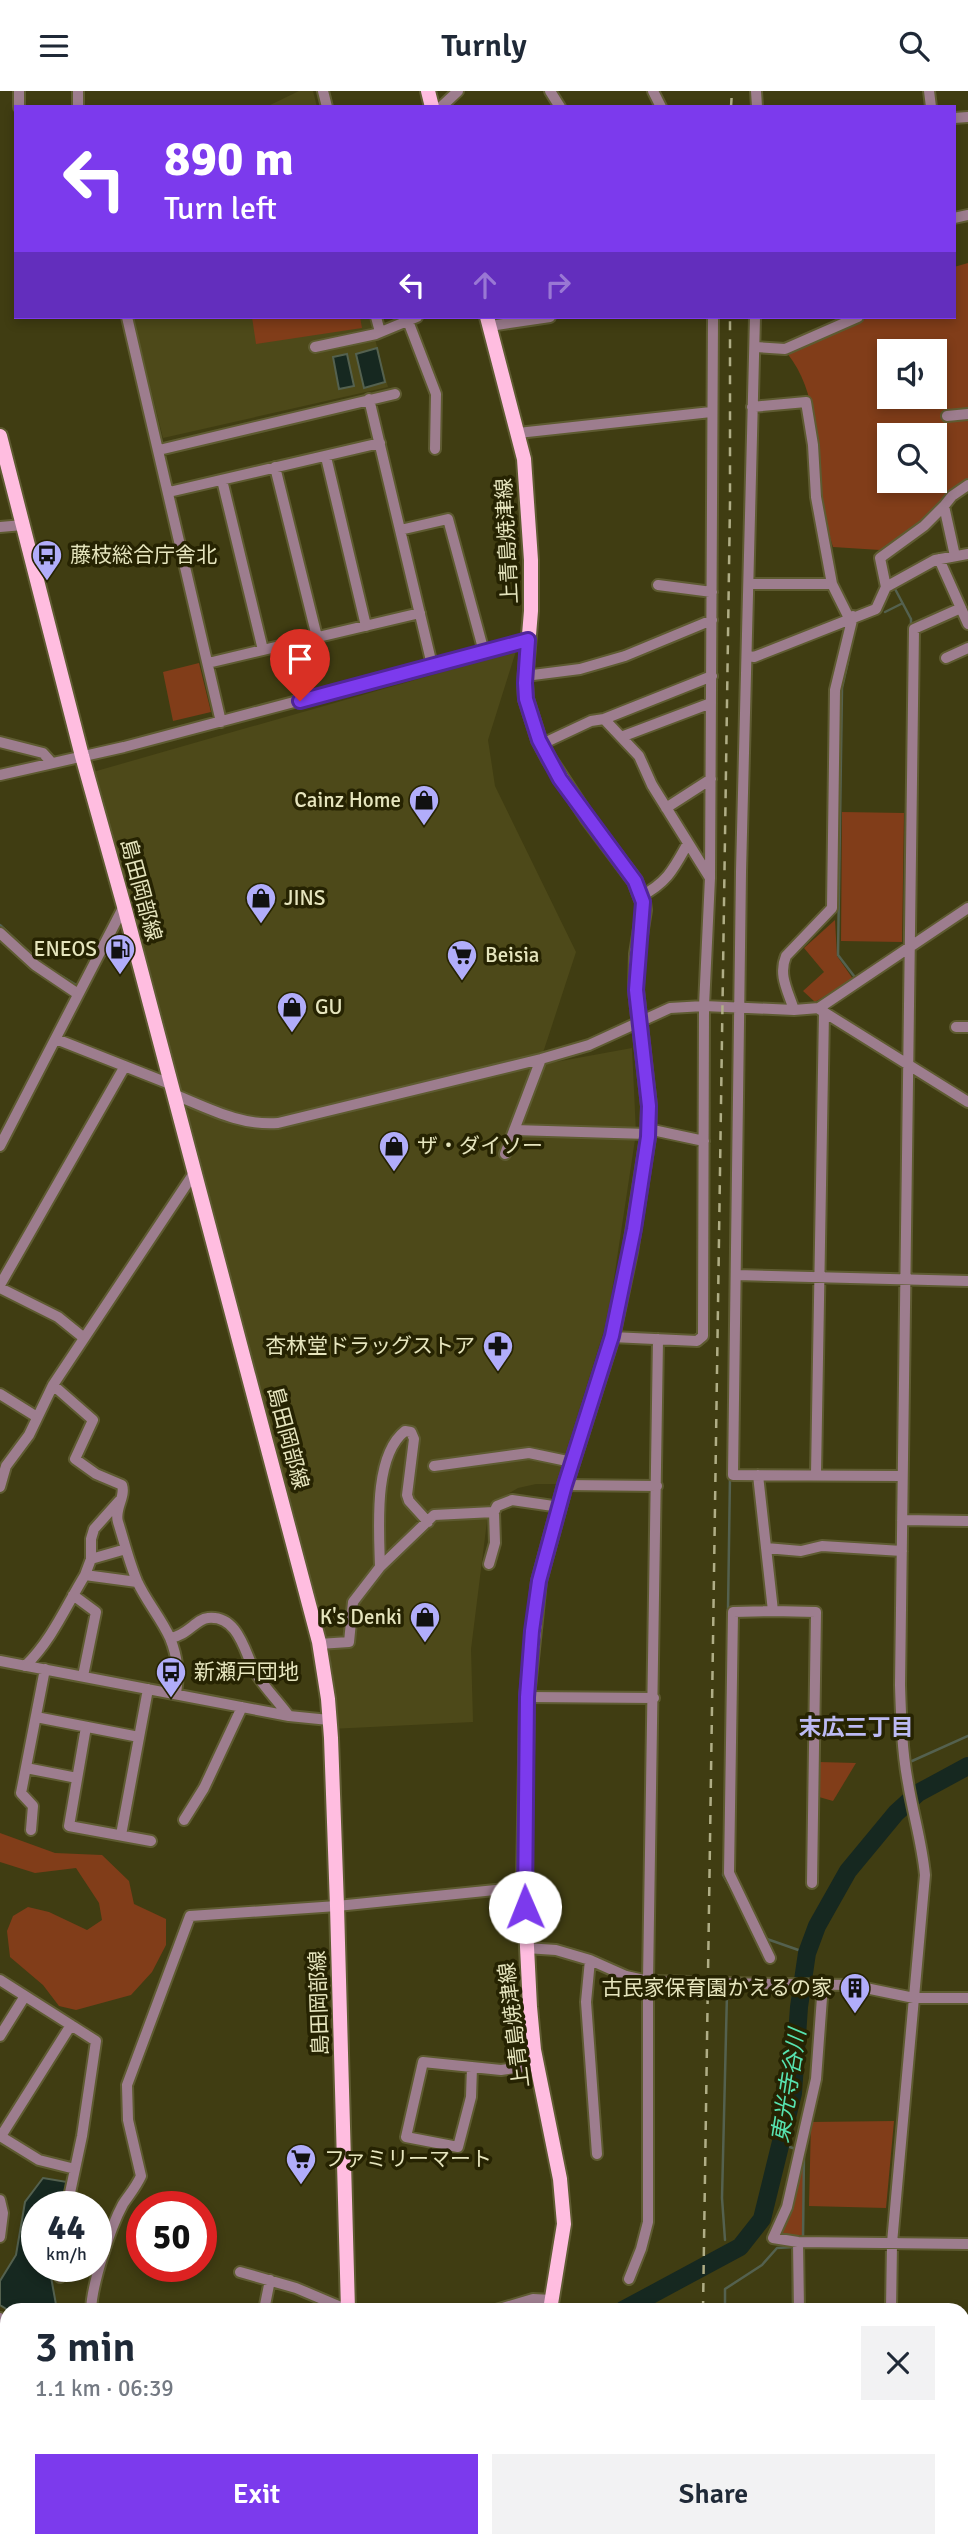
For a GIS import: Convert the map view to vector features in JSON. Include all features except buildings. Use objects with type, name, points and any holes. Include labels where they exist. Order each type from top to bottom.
[{"type":"main road","name":"上青島焼津線","points":[[488,321],[524,459],[531,560],[526,699],[542,744],[560,779],[635,881],[644,910],[636,965],[639,1024],[649,1106],[648,1132],[630,1252],[612,1336],[565,1485],[539,1581],[527,1697],[524,1887],[530,2007],[537,2065],[560,2179],[564,2224],[551,2303]]},
{"type":"main road","name":"島田岡部線","points":[[0,436],[82,756],[297,1552],[319,1644],[329,1720],[348,2303]]},
{"type":"street","points":[[443,105],[458,91]]},
{"type":"street","points":[[127,319],[221,722]]},
{"type":"street","points":[[377,319],[380,332]]},
{"type":"street","points":[[315,347],[380,332],[413,319],[436,394],[435,449]]},
{"type":"street","points":[[488,321],[519,319]]},
{"type":"street","points":[[612,1336],[697,1341],[703,1336],[704,1006],[711,779],[713,319]]},
{"type":"street","points":[[755,319],[748,656],[745,659],[733,1475],[902,1476]]},
{"type":"street","points":[[755,347],[785,349],[853,319]]},
{"type":"street","points":[[159,450],[395,394]]},
{"type":"street","points":[[369,399],[432,665]]},
{"type":"street","points":[[752,407],[806,402],[813,445],[816,497],[832,584],[851,617],[835,690],[832,908],[786,956],[782,974],[794,1010]]},
{"type":"street","points":[[518,433],[711,412]]},
{"type":"street","points":[[947,416],[968,414]]},
{"type":"street","points":[[169,492],[380,443]]},
{"type":"street","points":[[326,457],[366,625]]},
{"type":"street","points":[[275,467],[317,637]]},
{"type":"street","points":[[222,480],[263,650]]},
{"type":"street","points":[[748,656],[754,657],[876,609],[886,587],[880,558],[924,526],[952,496],[968,485]]},
{"type":"street","points":[[944,506],[955,556]]},
{"type":"street","points":[[400,530],[448,519],[484,652]]},
{"type":"street","points":[[0,527],[23,525]]},
{"type":"street","points":[[886,587],[939,559],[968,554]]},
{"type":"street","points":[[939,559],[968,624]]},
{"type":"street","points":[[749,584],[832,584]]},
{"type":"street","points":[[658,585],[712,592]]},
{"type":"street","points":[[891,2303],[892,2242],[925,1875],[908,1783],[900,1685],[914,629],[961,608]]},
{"type":"street","points":[[208,663],[419,613]]},
{"type":"street","points":[[525,676],[580,669],[625,656],[712,620]]},
{"type":"street","points":[[0,775],[221,722],[528,640]]},
{"type":"street","points":[[946,658],[968,648]]},
{"type":"street","points":[[542,744],[592,721],[604,719],[712,676]]},
{"type":"street","points":[[621,737],[711,703]]},
{"type":"street","points":[[604,719],[639,756],[652,785],[710,878]]},
{"type":"street","points":[[0,742],[43,753],[52,763]]},
{"type":"street","points":[[666,808],[711,779]]},
{"type":"street","points":[[641,896],[657,888],[668,877],[688,843]]},
{"type":"street","points":[[0,1146],[124,906]]},
{"type":"street","points":[[821,1010],[968,908]]},
{"type":"street","points":[[0,933],[36,965],[78,994]]},
{"type":"street","points":[[56,1039],[125,1066],[241,1122],[258,1125],[278,1123],[541,1059],[589,1045],[670,1008],[704,1006],[821,1010],[968,1102]]},
{"type":"street","points":[[816,1474],[821,1010]]},
{"type":"street","points":[[956,1027],[968,1027]]},
{"type":"street","points":[[505,1154],[541,1059]]},
{"type":"street","points":[[83,1338],[58,1317],[0,1286],[125,1066]]},
{"type":"street","points":[[514,1130],[648,1132],[704,1141]]},
{"type":"street","points":[[0,1487],[6,1466],[29,1435],[53,1385],[194,1173]]},
{"type":"street","points":[[737,1275],[968,1281]]},
{"type":"street","points":[[629,2279],[648,2222],[648,1981],[658,1339]]},
{"type":"street","points":[[53,1385],[93,1420],[75,1459],[96,1474],[122,1485],[124,1491],[117,1517],[137,1582],[162,1619],[177,1656],[179,1676],[176,1694]]},
{"type":"street","points":[[0,1394],[37,1417]]},
{"type":"street","points":[[380,1567],[380,1494],[385,1463],[396,1441],[405,1431],[411,1432],[414,1439],[407,1495],[409,1501],[428,1522]]},
{"type":"street","points":[[434,1466],[528,1453],[572,1462]]},
{"type":"street","points":[[758,1475],[773,1611]]},
{"type":"street","points":[[565,1485],[657,1486]]},
{"type":"street","points":[[25,1666],[45,1644],[85,1574],[91,1559],[94,1529],[122,1496]]},
{"type":"street","points":[[489,1563],[495,1543],[494,1512],[497,1506],[512,1500],[559,1507]]},
{"type":"street","points":[[319,1644],[349,1642],[353,1602],[380,1567],[434,1515],[494,1512]]},
{"type":"street","points":[[902,1520],[968,1521]]},
{"type":"street","points":[[766,1548],[801,1551],[822,1546],[902,1552]]},
{"type":"street","points":[[91,1559],[127,1549]]},
{"type":"street","points":[[85,1574],[137,1582]]},
{"type":"street","points":[[72,1595],[96,1612],[83,1676]]},
{"type":"street","points":[[770,1958],[729,1873],[733,1612],[816,1612],[812,1883]]},
{"type":"street","points":[[170,1638],[186,1633],[209,1618],[226,1624],[239,1636],[255,1671],[289,1716]]},
{"type":"street","points":[[0,1661],[289,1716],[329,1720]]},
{"type":"street","points":[[31,1830],[33,1806],[21,1793],[45,1669]]},
{"type":"street","points":[[121,1835],[148,1689]]},
{"type":"street","points":[[527,1697],[654,1698]]},
{"type":"street","points":[[184,1819],[204,1788],[242,1707]]},
{"type":"street","points":[[36,1717],[139,1737]]},
{"type":"street","points":[[86,1727],[69,1826],[151,1841]]},
{"type":"street","points":[[26,1768],[77,1778]]},
{"type":"street","points":[[92,2303],[93,2290],[115,2225],[123,2205],[141,2176],[128,2120],[127,2085],[190,1916],[337,1906],[524,1887]]},
{"type":"street","points":[[526,1948],[556,1950],[648,1981],[690,1982]]},
{"type":"street","points":[[590,1960],[586,2002],[597,2154]]},
{"type":"street","points":[[0,1980],[96,2041],[82,2136],[70,2191]]},
{"type":"street","points":[[719,1983],[851,1985],[914,1998],[968,1998]]},
{"type":"street","points":[[820,1984],[816,2080],[788,2207],[773,2238],[798,2242],[968,2244]]},
{"type":"street","points":[[0,2036],[25,1996]]},
{"type":"street","points":[[71,2025],[0,2136],[39,2161],[75,2169]]},
{"type":"street","points":[[472,2067],[471,2098],[458,2147],[406,2137],[423,2062],[472,2067],[501,2070],[537,2065]]},
{"type":"street","points":[[0,2200],[3,2213],[0,2237]]},
{"type":"street","points":[[798,2242],[799,2303]]},
{"type":"street","points":[[240,2272],[270,2280],[330,2303]]},
{"type":"street","points":[[265,2303],[270,2280]]},
{"type":"street","points":[[520,2303],[533,2299],[545,2303]]},
{"type":"shaded area","points":[[299,91],[313,91],[316,105],[270,105]]},
{"type":"shaded area","points":[[968,263],[968,481],[953,488],[931,515],[880,550],[833,547],[820,500],[814,420],[805,385],[787,353],[865,319],[956,319],[956,266]]},
{"type":"shaded area","points":[[133,319],[370,319],[388,387],[163,438]]},
{"type":"shaded area","points":[[252,319],[360,319],[362,328],[256,344]]},
{"type":"shaded area","points":[[377,348],[385,382],[364,388],[356,354]]},
{"type":"shaded area","points":[[347,354],[354,386],[339,389],[333,357]]},
{"type":"shaded area","points":[[516,651],[488,740],[495,786],[576,952],[539,1065],[632,1048],[636,1133],[608,1318],[556,1484],[518,1488],[489,1505],[471,1649],[473,1722],[330,1729],[333,1674],[319,1612],[93,772]]},
{"type":"shaded area","points":[[199,663],[211,712],[173,721],[163,672]]},
{"type":"shaded area","points":[[842,812],[904,813],[902,942],[841,941]]},
{"type":"shaded area","points":[[835,920],[837,956],[853,979],[815,1002],[803,991],[824,972],[804,948]]},
{"type":"shaded area","points":[[819,1762],[856,1763],[833,1801],[819,1797]]},
{"type":"shaded area","points":[[0,1833],[55,1853],[102,1855],[129,1881],[134,1904],[166,1919],[166,1945],[152,1972],[131,1995],[76,2010],[59,2006],[43,1985],[10,1957],[7,1931],[13,1916],[28,1907],[49,1912],[87,1930],[102,1920],[99,1903],[76,1868],[35,1873],[0,1862]]},
{"type":"shaded area","points":[[894,2121],[886,2208],[809,2206],[811,2122]]},
{"type":"shaded area","points":[[804,2158],[803,2235],[780,2236]]},
{"type":"shaded area","points":[[43,2178],[67,2182],[65,2191],[33,2191]]},
{"type":"shaded area","points":[[21,2226],[21,2282],[52,2282],[56,2303],[0,2303],[0,2281],[16,2255]]},
{"type":"waterway","points":[[894,587],[911,619],[911,627]]},
{"type":"waterway","points":[[885,612],[901,604]]},
{"type":"waterway","points":[[849,657],[842,688],[838,955],[854,976]]},
{"type":"waterway","points":[[0,925],[42,964]]},
{"type":"waterway","points":[[60,975],[78,986]]},
{"type":"waterway","points":[[725,1812],[730,1476]]},
{"type":"waterway","points":[[912,1761],[968,1736]]},
{"type":"waterway","name":"東光寺谷川","points":[[636,2303],[740,2247],[762,2219],[793,2093],[799,2007],[807,1953],[817,1926],[848,1871],[896,1813],[918,1793],[968,1766]]},
{"type":"waterway","points":[[724,1861],[723,1875],[732,1891]]},
{"type":"waterway","points":[[767,1939],[807,1953]]},
{"type":"waterway","points":[[725,2240],[722,2198],[727,1993]]},
{"type":"waterway","points":[[782,2144],[798,2150]]},
{"type":"waterway","points":[[803,2240],[804,2153]]},
{"type":"waterway","points":[[793,2247],[793,2303]]},
{"type":"waterway","points":[[725,2303],[725,2289],[762,2265],[777,2248],[794,2247]]},
{"type":"tunnel","points":[[690,1982],[719,1983]]},
{"type":"railway","points":[[731,105],[732,91]]},
{"type":"railway","points":[[703,2303],[730,502],[730,319]]},
{"type":"place","name":"藤枝総合庁舎北","points":[[47,582]]},
{"type":"place","name":"Cainz Home","points":[[424,827]]},
{"type":"place","name":"JINS","points":[[261,925]]},
{"type":"place","name":"ENEOS","points":[[120,976]]},
{"type":"place","name":"Beisia","points":[[462,982]]},
{"type":"place","name":"GU","points":[[292,1034]]},
{"type":"place","name":"ザ・ダイソー","points":[[394,1173]]},
{"type":"place","name":"杏林堂ドラッグストア","points":[[498,1373]]},
{"type":"place","name":"K's Denki","points":[[425,1644]]},
{"type":"place","name":"新瀬戸団地","points":[[171,1699]]},
{"type":"place","name":"古民家保育園かえるの家","points":[[855,2015]]},
{"type":"place","name":"ファミリーマート","points":[[301,2186]]},
{"type":"district","name":"末広三丁目","points":[[856,1727]]},
{"type":"route","points":[[300,701],[528,640],[526,699],[539,740],[560,779],[635,881],[643,902],[636,990],[649,1106],[648,1137],[630,1252],[612,1336],[565,1485],[539,1581],[527,1697],[525,1907]]}]
